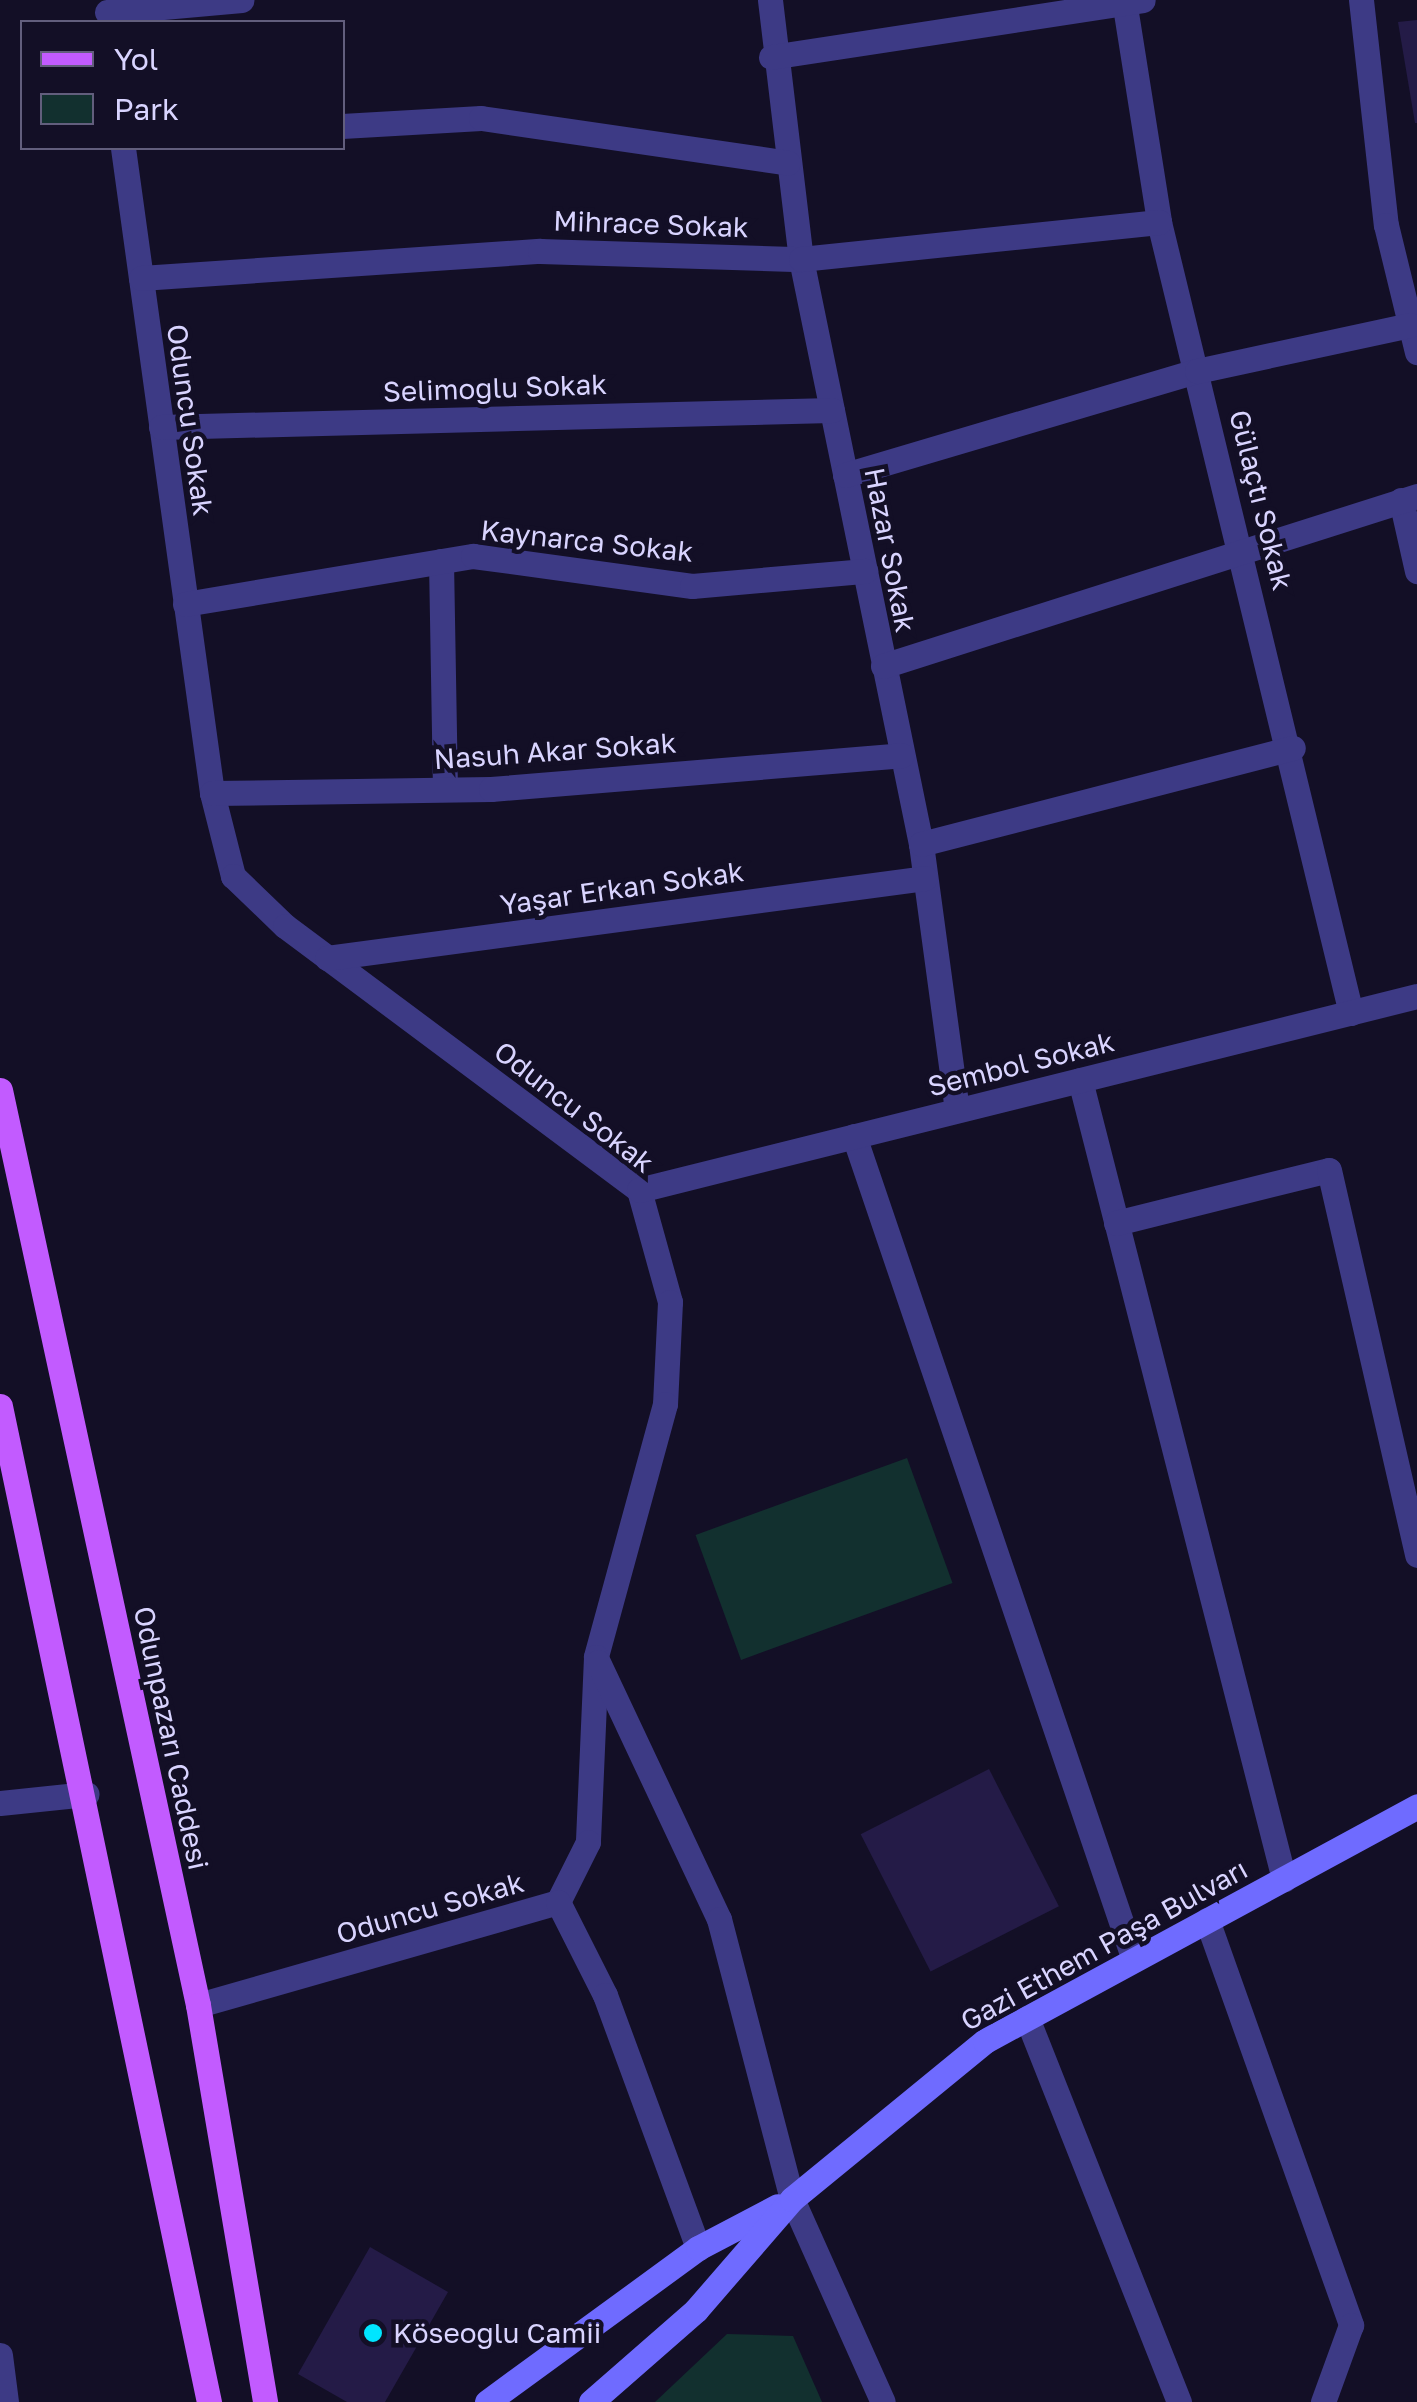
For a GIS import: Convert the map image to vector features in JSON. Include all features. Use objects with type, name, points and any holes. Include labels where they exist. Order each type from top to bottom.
[{"type":"main road","name":"Odunpazarı Caddesi","points":[[0,1090],[198,2005],[265,2402]]},
{"type":"main road","points":[[0,1406],[86,1794],[209,2402]]},
{"type":"main road","name":"Gazi Ethem Paşa Bulvarı","points":[[591,2402],[696,2310],[792,2200],[986,2041],[1417,1806]]},
{"type":"main road","name":"Gazi Ethem Paşa Bulvarı","points":[[487,2402],[698,2248],[792,2200]]},
{"type":"street","points":[[107,12],[241,0]]},
{"type":"street","name":"Hazar Sokak","points":[[770,0],[772,58],[801,258],[921,844],[957,1110]]},
{"type":"street","points":[[1361,0],[1386,225],[1417,352]]},
{"type":"street","points":[[772,58],[1130,1]]},
{"type":"street","name":"Gülaçtı Sokak","points":[[1130,1],[1159,222],[1293,748],[1351,1013]]},
{"type":"street","points":[[345,126],[481,118],[788,163]]},
{"type":"street","name":"Oduncu Sokak","points":[[123,150],[212,792],[234,876],[327,958],[639,1190],[670,1302],[665,1404],[596,1657],[588,1842],[558,1902],[198,2005]]},
{"type":"street","name":"Mihrace Sokak","points":[[140,278],[540,251],[801,258],[1159,222]]},
{"type":"street","points":[[845,475],[1197,371],[1410,325]]},
{"type":"street","name":"Selimoğlu Sokak","points":[[161,427],[832,410]]},
{"type":"street","points":[[883,666],[1409,498],[1417,572]]},
{"type":"street","name":"Kaynarca Sokak","points":[[185,604],[473,556],[692,586],[865,571]]},
{"type":"street","points":[[441,561],[445,789]]},
{"type":"street","points":[[921,844],[1293,748]]},
{"type":"street","name":"Nasuh Akar Sokak","points":[[212,792],[445,789],[902,755]]},
{"type":"street","name":"Yaşar Erkan Sokak","points":[[327,958],[925,878]]},
{"type":"street","name":"Sembol Sokak","points":[[639,1190],[1417,996]]},
{"type":"street","points":[[1080,1080],[1284,1878]]},
{"type":"street","points":[[854,1136],[1134,1960]]},
{"type":"street","points":[[1116,1222],[1329,1170],[1417,1555]]},
{"type":"street","points":[[596,1657],[719,1919],[792,2200],[883,2402]]},
{"type":"street","points":[[0,1803],[86,1794]]},
{"type":"street","points":[[558,1902],[605,1995],[698,2248]]},
{"type":"street","points":[[1207,1920],[1352,2325],[1323,2402]]},
{"type":"street","points":[[1027,2018],[1179,2402]]},
{"type":"street","points":[[0,2354],[6,2402]]},
{"type":"green space","points":[[907,1458],[952,1583],[741,1660],[696,1535]]},
{"type":"green space","points":[[727,2334],[793,2336],[822,2402],[655,2402]]},
{"type":"building","points":[[1417,20],[1417,123],[1415,123],[1398,22]]},
{"type":"building","points":[[989,1769],[1059,1906],[931,1972],[861,1834]]},
{"type":"building","name":"Köseoğlu Camii","points":[[370,2247],[448,2292],[385,2402],[347,2402],[298,2374]]},
{"type":"place","name":"Köseoğlu Camii","points":[[373,2333]]}]
